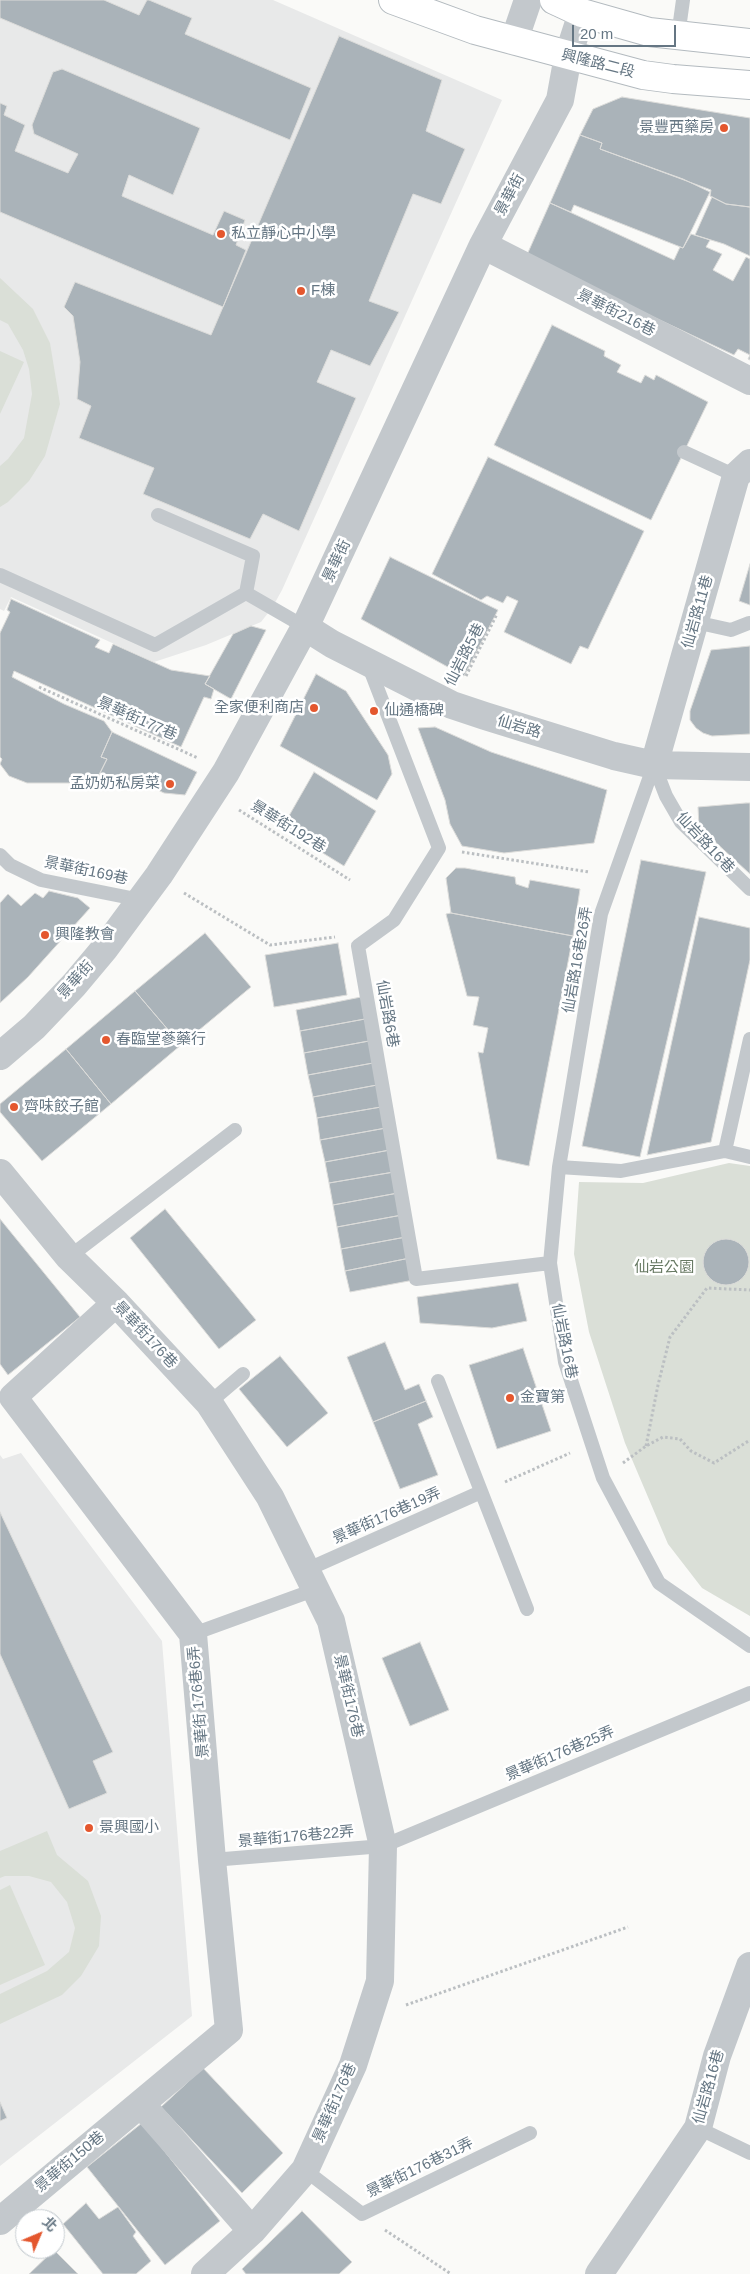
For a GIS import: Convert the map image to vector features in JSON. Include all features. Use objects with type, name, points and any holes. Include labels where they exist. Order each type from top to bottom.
[{"type":"main road","name":"興隆路二段","points":[[393,0],[475,30],[643,75],[750,85]]},
{"type":"main road","points":[[554,0],[582,13],[649,32],[750,43]]},
{"type":"street","points":[[514,41],[528,0]]},
{"type":"street","name":"景華街","points":[[0,1056],[34,1026],[74,985],[159,875],[219,783],[305,627],[483,245],[560,100],[568,56],[582,13]]},
{"type":"street","name":"景華街216巷","points":[[483,245],[750,381]]},
{"type":"street","name":"仙岩路11巷","points":[[654,766],[695,622],[743,469]]},
{"type":"street","name":"仙岩路","points":[[305,627],[367,662],[452,705],[606,754],[654,766],[750,767]]},
{"type":"street","name":"景華街176巷","points":[[0,1173],[69,1257],[116,1303],[209,1403],[270,1497],[330,1621],[382,1846],[380,1981],[352,2065],[305,2170],[252,2231],[205,2274]]},
{"type":"street","name":"景華街 176巷6弄","points":[[116,1303],[13,1397],[193,1634],[212,1860],[229,2030],[141,2104]]},
{"type":"street","name":"仙岩路16巷","points":[[599,2274],[698,2128],[717,2056],[750,1966]]},
{"type":"street","points":[[141,2104],[252,2231]]},
{"type":"street","name":"景華街150巷","points":[[0,2221],[141,2104]]},
{"type":"lane","points":[[678,36],[683,0]]},
{"type":"lane","points":[[684,452],[743,469]]},
{"type":"lane","points":[[0,575],[155,646],[246,593],[253,556],[158,515]]},
{"type":"lane","points":[[246,593],[305,627]]},
{"type":"lane","points":[[695,622],[731,630],[749,623]]},
{"type":"lane","points":[[358,946],[394,920],[439,848],[367,662]]},
{"type":"lane","name":"仙岩路16巷26弄","points":[[559,1167],[601,914],[654,766]]},
{"type":"lane","name":"仙岩路16巷","points":[[654,766],[666,796],[681,822],[750,889]]},
{"type":"lane","name":"景華街169巷","points":[[0,855],[10,865],[41,880],[141,900]]},
{"type":"lane","name":"仙岩路6巷","points":[[358,946],[416,1279],[550,1263]]},
{"type":"lane","points":[[724,1152],[750,1039]]},
{"type":"lane","points":[[69,1257],[235,1130]]},
{"type":"lane","points":[[559,1167],[621,1171],[724,1152],[750,1157]]},
{"type":"lane","name":"仙岩路16巷","points":[[559,1167],[550,1263],[565,1362],[603,1478],[659,1583],[750,1646]]},
{"type":"lane","points":[[209,1403],[243,1374]]},
{"type":"lane","points":[[438,1381],[526,1609]]},
{"type":"lane","name":"景華街176巷19弄","points":[[193,1634],[310,1580],[481,1492]]},
{"type":"lane","name":"景華街176巷25弄","points":[[382,1846],[750,1693]]},
{"type":"lane","name":"景華街176巷22弄","points":[[212,1860],[382,1846]]},
{"type":"lane","points":[[698,2128],[750,2153]]},
{"type":"lane","name":"景華街176巷31弄","points":[[305,2170],[362,2214],[530,2134]]},
{"type":"path","name":"仙岩路5巷","points":[[452,705],[498,614]]},
{"type":"path","name":"景華街177巷","points":[[39,687],[219,783]]},
{"type":"path","name":"景華街192巷","points":[[219,783],[350,880]]},
{"type":"path","points":[[439,848],[614,876]]},
{"type":"path","points":[[159,875],[270,945],[339,936],[358,946]]},
{"type":"path","points":[[646,1446],[658,1384],[670,1338],[707,1288],[750,1290]]},
{"type":"path","points":[[603,1478],[646,1446],[663,1437],[680,1439],[691,1451],[714,1463],[750,1440]]},
{"type":"path","points":[[481,1492],[592,1443]]},
{"type":"path","points":[[368,2019],[628,1927]]},
{"type":"path","points":[[362,2214],[451,2274]]},
{"type":"shaded area","name":"私立靜心中小學","points":[[0,0],[273,0],[502,100],[282,590],[272,608],[261,622],[206,645],[154,662],[11,597],[4,611],[0,609]]},
{"type":"shaded area","name":"景興國小","points":[[21,1453],[162,1641],[192,2016],[0,2166],[0,1455],[3,1459]]},
{"type":"green space","points":[[0,278],[33,309],[50,343],[60,404],[45,456],[29,481],[8,502],[0,507],[0,466],[8,459],[24,438],[32,394],[29,369],[23,350],[8,324],[0,320]]},
{"type":"green space","points":[[0,351],[24,362],[0,414]]},
{"type":"green space","name":"仙岩公園","points":[[729,1163],[750,1166],[750,1616],[702,1588],[668,1544],[625,1443],[589,1332],[574,1254],[579,1182],[643,1183]]},
{"type":"green space","points":[[47,1831],[57,1855],[88,1881],[101,1916],[99,1946],[81,1976],[62,1995],[0,2024],[0,1994],[47,1971],[69,1952],[75,1928],[67,1902],[51,1882],[29,1876],[5,1876],[0,1878],[0,1851]]},
{"type":"green space","points":[[10,1885],[45,1965],[0,1985],[0,1890]]},
{"type":"building","points":[[0,0],[104,0],[139,15],[147,0],[149,0],[192,18],[185,34],[311,88],[290,140],[0,18]]},
{"type":"building","name":"F棟","points":[[339,36],[442,80],[426,131],[465,149],[441,204],[413,194],[369,301],[399,312],[370,366],[331,350],[317,382],[356,398],[299,531],[263,514],[250,539],[143,494],[154,468],[79,438],[91,406],[77,399],[80,362],[73,316],[64,307],[75,282],[211,335]]},
{"type":"building","points":[[62,69],[200,128],[173,195],[129,175],[122,196],[213,235],[224,211],[245,220],[236,245],[246,250],[223,307],[0,212],[0,103],[7,106],[4,115],[25,125],[15,151],[68,173],[78,154],[34,134],[32,125],[53,72]]},
{"type":"building","points":[[622,97],[750,118],[750,207],[726,204],[710,196],[711,190],[600,149],[602,143],[580,135],[593,109]]},
{"type":"building","points":[[580,135],[602,143],[600,149],[683,179],[710,192],[683,248],[574,205],[571,212],[550,203]]},
{"type":"building","points":[[712,197],[726,204],[750,207],[750,256],[724,244],[695,235]]},
{"type":"building","points":[[550,203],[674,260],[680,247],[683,248],[691,234],[710,240],[706,247],[722,254],[713,270],[733,281],[746,257],[750,259],[750,355],[738,349],[734,355],[526,257]]},
{"type":"building","points":[[552,325],[605,351],[604,356],[621,365],[617,372],[641,383],[645,375],[654,380],[656,375],[708,402],[651,520],[494,445]]},
{"type":"building","points":[[488,457],[644,531],[588,649],[580,646],[571,664],[504,632],[518,601],[507,596],[503,603],[487,596],[481,600],[432,574]]},
{"type":"building","points":[[390,557],[498,610],[464,676],[361,619]]},
{"type":"building","points":[[750,564],[750,605],[739,601]]},
{"type":"building","points":[[11,599],[100,640],[95,647],[109,653],[113,644],[171,670],[210,676],[205,684],[214,689],[211,699],[204,697],[181,747],[14,671],[12,677],[64,704],[104,721],[112,732],[101,757],[107,759],[93,783],[27,783],[9,776],[0,764],[2,759],[0,757],[0,633],[10,612],[7,610]]},
{"type":"building","points":[[251,626],[266,630],[231,699],[205,684],[233,634]]},
{"type":"building","points":[[750,646],[750,734],[712,736],[703,733],[690,720],[690,711],[711,650]]},
{"type":"building","points":[[316,674],[346,691],[388,755],[392,774],[377,800],[280,746]]},
{"type":"building","points":[[435,727],[491,752],[607,790],[594,843],[504,853],[462,846],[450,824],[445,800],[418,728]]},
{"type":"building","points":[[112,732],[197,772],[185,795],[164,793],[141,782],[138,789],[123,783],[120,788],[97,779],[107,759],[101,757]]},
{"type":"building","points":[[314,772],[376,811],[344,866],[282,828]]},
{"type":"building","points":[[750,803],[750,874],[699,827],[698,807]]},
{"type":"building","points":[[641,860],[706,872],[640,1157],[582,1146]]},
{"type":"building","points":[[456,868],[515,877],[516,884],[528,888],[530,880],[580,889],[573,936],[451,913],[446,878]]},
{"type":"building","points":[[49,891],[78,898],[90,908],[28,977],[0,1003],[0,903],[8,894],[21,906],[35,893],[43,898]]},
{"type":"building","points":[[451,913],[573,936],[529,1166],[497,1159],[478,1052],[483,1053],[488,1028],[473,1025],[479,997],[467,996],[446,914]]},
{"type":"building","points":[[699,917],[750,928],[750,960],[711,1142],[647,1155]]},
{"type":"building","points":[[205,933],[251,987],[181,1045],[135,991]]},
{"type":"building","points":[[338,943],[347,995],[274,1007],[265,955]]},
{"type":"building","points":[[135,991],[181,1045],[111,1104],[66,1049]]},
{"type":"building","points":[[361,997],[365,1019],[300,1031],[296,1010]]},
{"type":"building","points":[[365,1019],[369,1041],[304,1053],[300,1031]]},
{"type":"building","points":[[369,1041],[373,1063],[308,1075],[304,1053]]},
{"type":"building","points":[[66,1049],[111,1104],[42,1161],[0,1112],[0,1104]]},
{"type":"building","points":[[373,1063],[377,1085],[313,1097],[308,1075]]},
{"type":"building","points":[[377,1085],[381,1107],[317,1118],[313,1097]]},
{"type":"building","points":[[381,1107],[386,1128],[320,1140],[317,1118]]},
{"type":"building","points":[[386,1128],[390,1150],[325,1162],[320,1140]]},
{"type":"building","points":[[390,1150],[394,1172],[329,1183],[325,1162]]},
{"type":"building","points":[[394,1172],[398,1193],[333,1205],[329,1183]]},
{"type":"building","points":[[398,1193],[402,1215],[337,1227],[333,1205]]},
{"type":"building","points":[[165,1209],[256,1320],[219,1349],[130,1238]]},
{"type":"building","points":[[402,1215],[406,1237],[341,1249],[337,1227]]},
{"type":"building","points":[[0,1219],[80,1317],[8,1375],[0,1364]]},
{"type":"building","points":[[406,1237],[410,1258],[345,1271],[341,1249]]},
{"type":"building","points":[[726,1239],[739,1243],[745,1249],[749,1262],[745,1275],[739,1281],[726,1285],[713,1281],[707,1275],[703,1262],[707,1249],[713,1243]]},
{"type":"building","points":[[410,1258],[414,1280],[350,1292],[345,1271]]},
{"type":"building","points":[[518,1283],[527,1321],[492,1328],[420,1323],[417,1297]]},
{"type":"building","points":[[385,1342],[405,1390],[419,1384],[426,1401],[373,1422],[347,1357]]},
{"type":"building","name":"金寶第","points":[[523,1348],[551,1431],[497,1449],[469,1365]]},
{"type":"building","points":[[280,1356],[328,1413],[287,1447],[239,1389]]},
{"type":"building","points":[[426,1401],[433,1417],[418,1424],[438,1475],[400,1489],[373,1422]]},
{"type":"building","points":[[0,1512],[113,1752],[93,1761],[107,1793],[69,1809],[0,1654]]},
{"type":"building","points":[[420,1642],[449,1710],[410,1726],[382,1658]]},
{"type":"building","points":[[203,2068],[283,2153],[242,2193],[161,2107]]},
{"type":"building","points":[[0,2102],[7,2118],[0,2121]]},
{"type":"building","points":[[142,2123],[220,2221],[165,2265],[87,2167]]},
{"type":"building","points":[[86,2203],[99,2219],[118,2207],[136,2232],[133,2236],[151,2261],[136,2274],[103,2274],[65,2226],[65,2222]]},
{"type":"building","points":[[302,2211],[352,2262],[339,2274],[246,2274],[242,2269]]},
{"type":"building","points":[[45,2259],[63,2259],[78,2274],[29,2274]]},
{"type":"place","name":"景豐西藥房","points":[[724,128]]},
{"type":"place","name":"私立靜心中小學","points":[[221,234]]},
{"type":"place","name":"F棟","points":[[301,291]]},
{"type":"place","name":"全家便利商店","points":[[314,708]]},
{"type":"place","name":"仙通橋碑","points":[[374,711]]},
{"type":"place","name":"孟奶奶私房菜","points":[[170,784]]},
{"type":"place","name":"興隆教會","points":[[45,935]]},
{"type":"place","name":"春臨堂蔘藥行","points":[[106,1040]]},
{"type":"place","name":"齊味餃子館","points":[[14,1107]]},
{"type":"place","name":"金寶第","points":[[510,1398]]},
{"type":"place","name":"景興國小","points":[[89,1828]]}]
